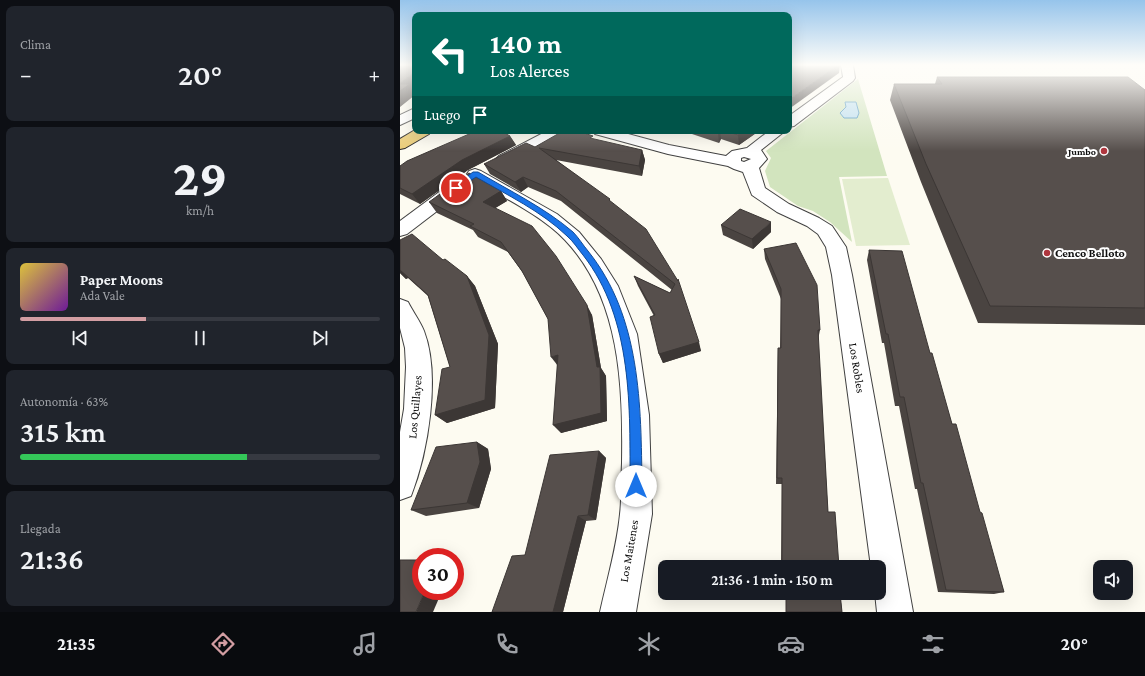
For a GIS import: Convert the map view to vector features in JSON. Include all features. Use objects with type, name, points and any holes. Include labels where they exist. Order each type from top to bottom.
[{"type":"main road","points":[[400,145],[419,134]]},
{"type":"street","points":[[792,121],[828,94]]},
{"type":"street","points":[[400,120],[412,114]]},
{"type":"street","points":[[400,230],[475,174],[552,134]]},
{"type":"street","points":[[630,134],[668,149],[743,159],[754,148],[774,134]]},
{"type":"street","name":"Los Robles","points":[[743,159],[758,191],[783,208],[813,222],[825,230],[836,247],[842,275],[895,612]]},
{"type":"street","name":"Los Maitenes","points":[[475,174],[551,218],[572,236],[594,264],[610,292],[625,334],[636,415],[636,514],[618,612]]},
{"type":"street","name":"Los Quillayes","points":[[400,308],[413,332],[418,360],[419,389],[413,439],[400,485]]},
{"type":"green space","points":[[839,94],[862,94],[887,176],[839,177],[852,242],[830,222],[813,211],[798,206],[770,187],[765,171],[771,158],[766,151],[788,134],[792,134],[792,131]]},
{"type":"green space","points":[[888,178],[910,245],[856,246],[842,179]]},
{"type":"water","points":[[845,102],[856,102],[859,113],[857,118],[844,118],[840,113],[846,107]]},
{"type":"building","points":[[792,94],[798,94],[792,98]]},
{"type":"building","name":"Cenco Belloto","points":[[898,94],[1145,94],[1145,308],[990,306],[926,164]]},
{"type":"building","points":[[469,134],[506,134],[510,136],[462,160],[412,194],[400,188],[400,166],[407,161]]},
{"type":"building","points":[[558,134],[587,134],[593,136],[590,138],[642,150],[639,166],[539,148],[610,199],[609,200],[646,229],[678,281],[678,279],[699,342],[659,354],[650,317],[655,315],[634,276],[670,293],[675,284],[556,191],[523,177],[515,182],[484,164],[526,143],[535,147]]},
{"type":"building","points":[[469,173],[501,191],[483,202],[532,226],[556,256],[587,305],[597,367],[600,367],[601,413],[553,425],[558,355],[551,357],[548,319],[522,271],[501,242],[470,226],[474,224],[429,202]]},
{"type":"building","points":[[740,209],[771,222],[752,239],[721,225]]},
{"type":"building","points":[[412,234],[443,260],[445,259],[467,276],[489,335],[485,400],[435,415],[442,369],[450,367],[428,295],[400,270],[400,240]]},
{"type":"building","points":[[796,243],[817,285],[828,512],[835,512],[838,560],[782,560],[782,478],[777,478],[778,348],[781,348],[781,289],[764,249]]},
{"type":"building","points":[[869,250],[902,251],[930,353],[932,353],[952,424],[956,424],[1004,592],[946,590],[923,483],[921,483],[904,397],[900,397],[888,334],[886,334]]},
{"type":"building","points":[[477,442],[480,462],[467,503],[411,510],[436,447]]},
{"type":"building","points":[[599,451],[588,515],[578,516],[553,612],[492,612],[512,556],[525,555],[550,455]]},
{"type":"building","points":[[400,560],[412,560],[412,600],[421,600],[416,612],[400,612]]},
{"type":"building","points":[[786,600],[841,600],[842,612],[786,612]]},
{"type":"place","name":"Jumbo","points":[[1104,151]]},
{"type":"place","name":"Cenco Belloto","points":[[1047,253]]},
{"type":"route","points":[[456,188],[475,174],[551,218],[572,236],[594,264],[610,292],[625,334],[636,415],[636,486]]}]
